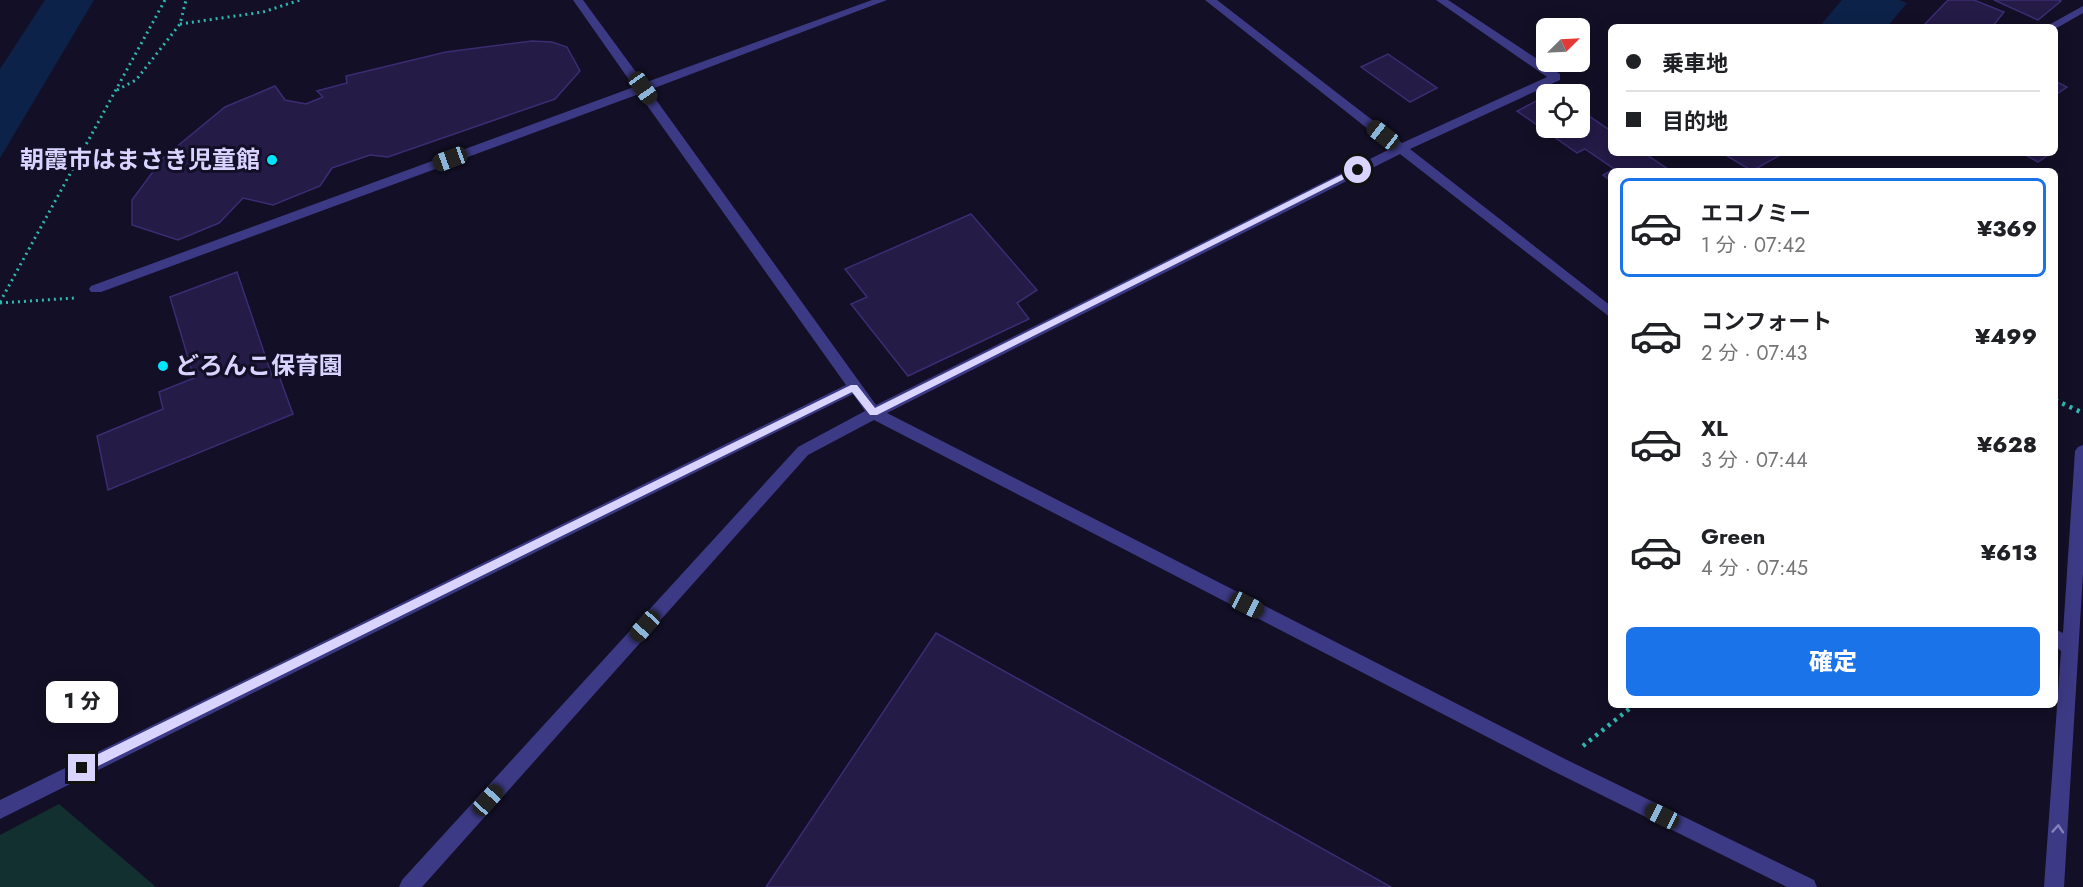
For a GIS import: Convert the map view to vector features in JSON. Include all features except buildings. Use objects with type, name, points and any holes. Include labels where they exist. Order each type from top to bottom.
[{"type":"street","points":[[578,0],[874,413],[1559,765],[1807,887]]},
{"type":"street","points":[[96,288],[882,0]]},
{"type":"street","points":[[1210,0],[1608,311]]},
{"type":"street","points":[[409,887],[803,451],[874,413],[1400,149],[1556,77],[1441,0]]},
{"type":"street","points":[[2056,24],[2083,9]]},
{"type":"street","points":[[0,810],[854,387]]},
{"type":"street","points":[[2054,887],[2083,452]]},
{"type":"street","points":[[2058,639],[2070,647]]},
{"type":"path","points":[[0,302],[165,0]]},
{"type":"path","points":[[116,90],[136,80],[180,24],[186,0]]},
{"type":"path","points":[[180,24],[263,12],[300,0]]},
{"type":"path","points":[[0,302],[68,300],[96,288]]},
{"type":"path","points":[[2058,401],[2083,413]]},
{"type":"path","points":[[1559,765],[1631,708]]},
{"type":"green space","points":[[59,804],[156,887],[0,887],[0,835]]},
{"type":"water","points":[[45,0],[94,0],[0,158],[0,69]]},
{"type":"water","points":[[1842,0],[1899,0],[1907,3],[1890,24],[1822,24]]},
{"type":"place","name":"朝霞市はまさき児童館","points":[[272,160]]},
{"type":"place","name":"どろんこ保育園","points":[[163,366]]},
{"type":"route","points":[[82,768],[854,387],[874,413],[1358,170]]}]
